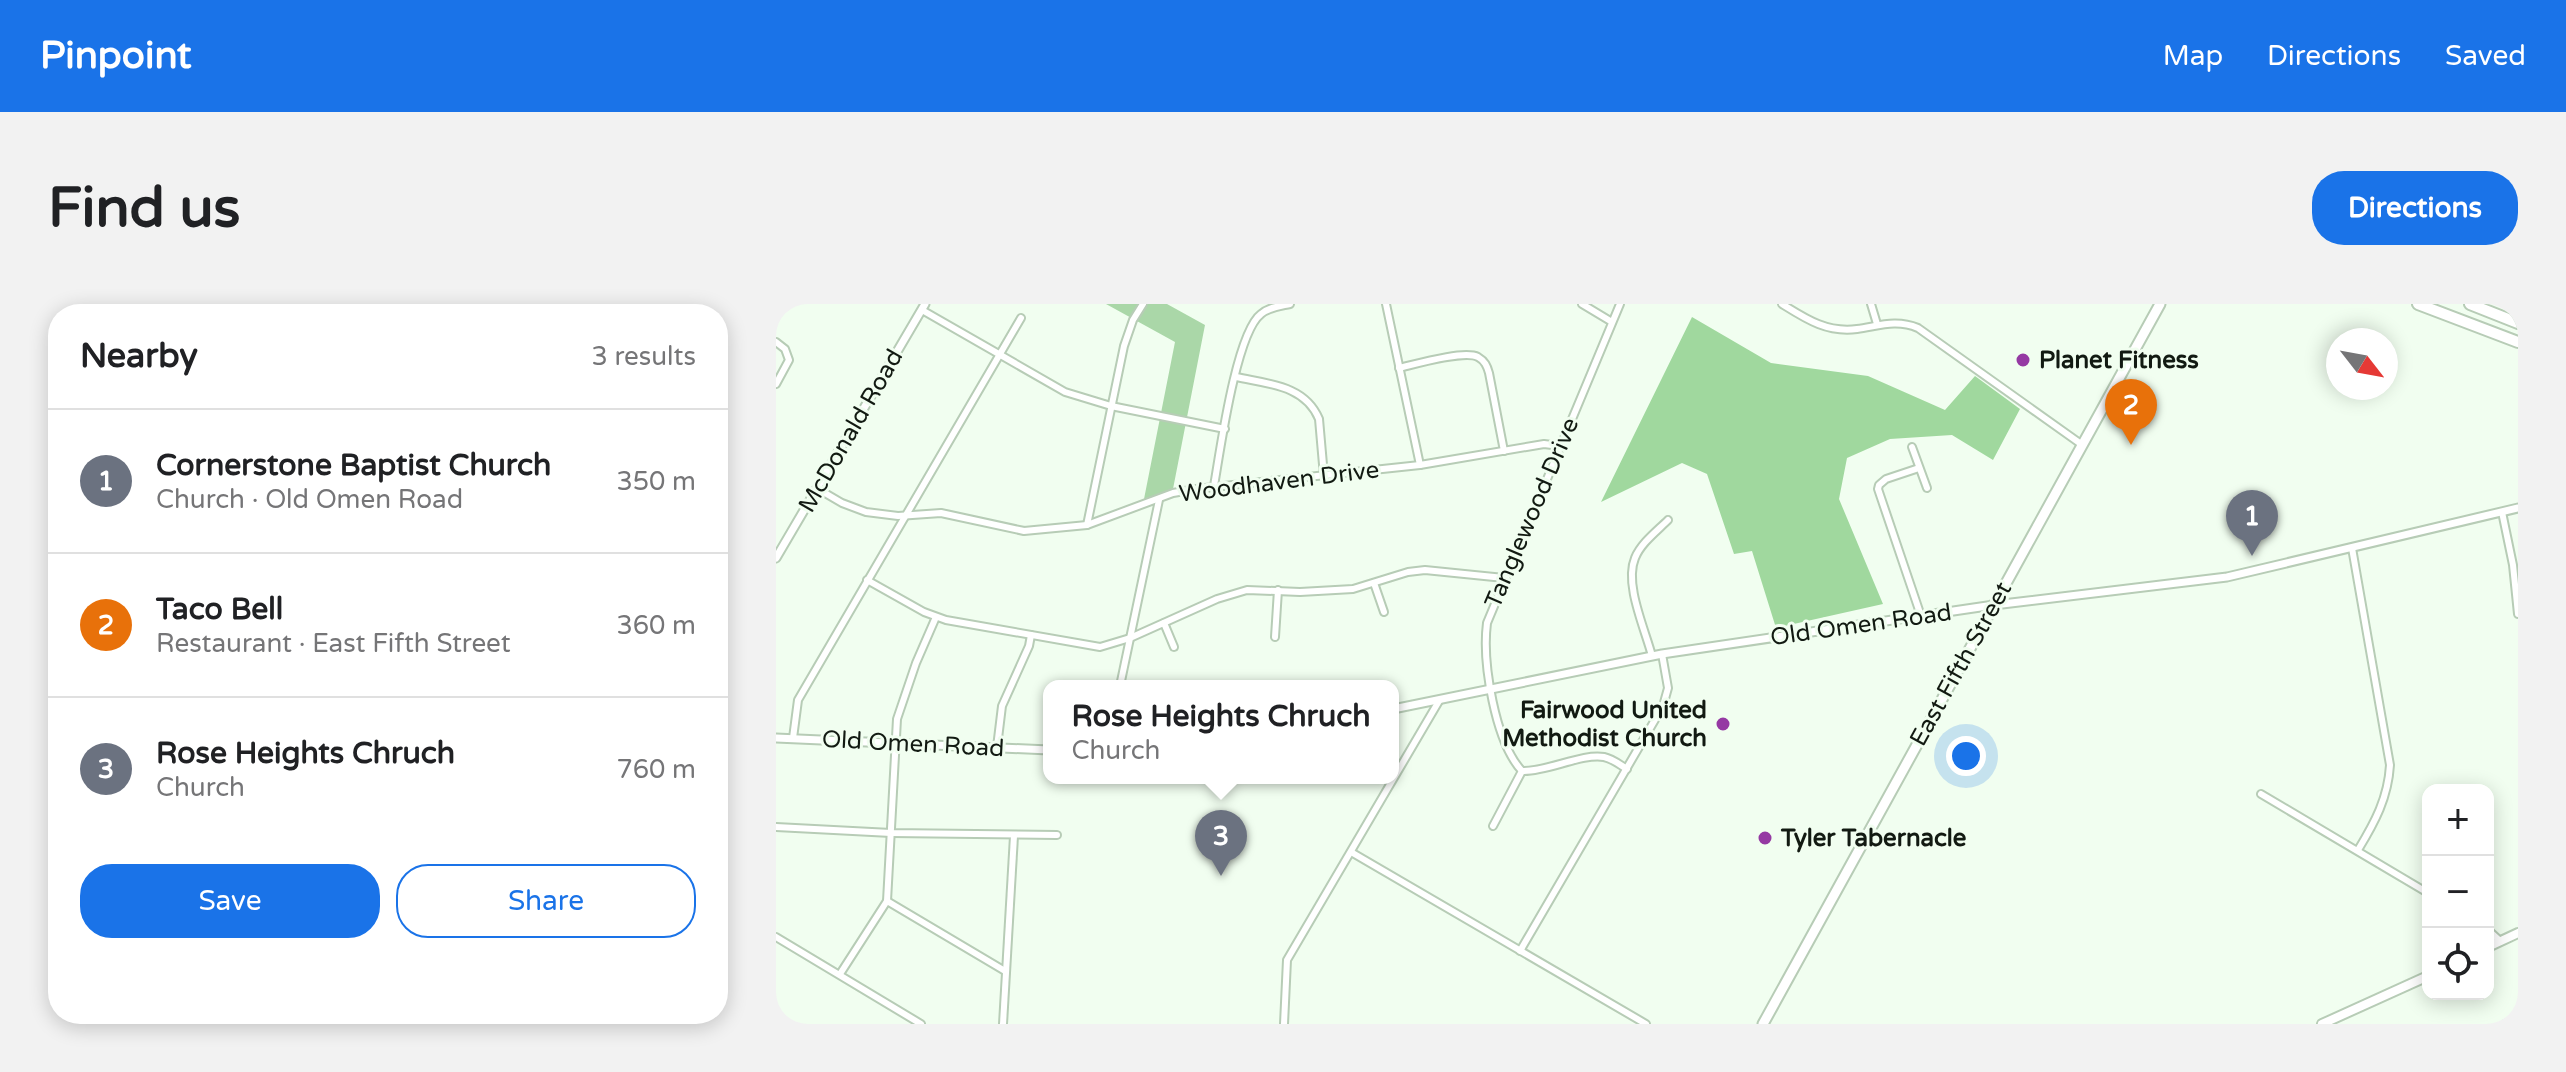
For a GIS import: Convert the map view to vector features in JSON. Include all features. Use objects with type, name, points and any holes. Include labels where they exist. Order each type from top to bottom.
[{"type":"highway","points":[[2418,304],[2518,342]]},
{"type":"highway","points":[[2470,304],[2518,323]]},
{"type":"highway","points":[[2499,335],[2506,318]]},
{"type":"main road","name":"East Fifth Street","points":[[1763,1024],[2160,304]]},
{"type":"main road","points":[[2494,944],[2518,933]]},
{"type":"main road","points":[[2322,1024],[2422,979]]},
{"type":"street","points":[[1087,525],[1124,346],[1133,320],[1143,304]]},
{"type":"street","points":[[1214,486],[1244,340],[1254,320],[1262,312],[1290,304]]},
{"type":"street","points":[[1386,304],[1420,465]]},
{"type":"street","points":[[1582,304],[1612,322]]},
{"type":"street","name":"Tanglewood Drive","points":[[1522,771],[1512,759],[1489,689],[1484,645],[1487,623],[1620,304]]},
{"type":"street","points":[[1782,304],[1823,327],[1855,329],[1877,324],[1907,324],[1923,331],[2081,444]]},
{"type":"street","points":[[1871,304],[1877,324]]},
{"type":"street","points":[[923,307],[1065,392],[1111,406],[1225,429]]},
{"type":"street","name":"McDonald Road","points":[[776,558],[923,307]]},
{"type":"street","points":[[793,738],[798,700],[1021,318]]},
{"type":"street","points":[[776,342],[785,349],[789,360],[776,384]]},
{"type":"street","points":[[1399,368],[1464,355],[1484,362],[1489,373],[1504,451]]},
{"type":"street","points":[[1236,377],[1294,390],[1316,411],[1324,476]]},
{"type":"street","name":"Woodhaven Drive","points":[[818,489],[866,512],[953,514],[1024,531],[1087,525],[1173,493],[1214,486],[1420,465],[1544,444],[1560,446]]},
{"type":"street","points":[[1912,447],[1927,488]]},
{"type":"street","points":[[1919,468],[1886,479],[1878,489],[1921,616]]},
{"type":"street","points":[[1121,680],[1159,500]]},
{"type":"street","name":"Old Omen Road","points":[[1399,708],[1662,654],[1994,605],[2227,577],[2518,508]]},
{"type":"street","points":[[2502,512],[2513,565],[2518,614]]},
{"type":"street","points":[[1652,656],[1631,576],[1635,558],[1642,547],[1668,520]]},
{"type":"street","points":[[2352,548],[2390,765],[2386,797],[2358,850]]},
{"type":"street","points":[[867,580],[936,617],[1100,647],[1130,638],[1232,593],[1247,590],[1353,589],[1408,572],[1425,570],[1504,578]]},
{"type":"street","points":[[1374,583],[1384,612]]},
{"type":"street","points":[[1275,637],[1278,590]]},
{"type":"street","points":[[840,974],[887,901],[897,719],[936,617]]},
{"type":"street","points":[[1164,623],[1174,647]]},
{"type":"street","points":[[997,747],[1002,706],[1031,635]]},
{"type":"street","points":[[1520,951],[1667,696],[1662,654]]},
{"type":"street","points":[[1399,770],[1439,701]]},
{"type":"street","name":"Old Omen Road","points":[[776,738],[1043,750]]},
{"type":"street","points":[[1493,826],[1522,771],[1599,757],[1613,760],[1627,769]]},
{"type":"street","points":[[1284,1024],[1287,960],[1391,784]]},
{"type":"street","points":[[2261,794],[2422,889]]},
{"type":"street","points":[[776,827],[891,833],[1057,835]]},
{"type":"street","points":[[1003,1024],[1014,836]]},
{"type":"street","points":[[1351,852],[1646,1024]]},
{"type":"street","points":[[887,901],[1005,971]]},
{"type":"street","points":[[2494,936],[2500,941]]},
{"type":"street","points":[[776,937],[921,1024]]},
{"type":"street","points":[[2505,1024],[2518,1018]]},
{"type":"green space","points":[[1106,304],[1167,304],[1205,325],[1173,489],[1144,499],[1175,342]]},
{"type":"green space","points":[[1692,317],[1771,363],[1868,376],[1945,410],[1975,376],[2020,409],[1993,460],[1952,435],[1890,439],[1847,458],[1839,499],[1883,604],[1776,628],[1752,551],[1734,554],[1707,474],[1682,463],[1601,502]]},
{"type":"place","name":"Planet Fitness","points":[[2023,360]]},
{"type":"place","name":"Taco Bell","points":[[2131,445]]},
{"type":"place","name":"Cornerstone Baptist Church","points":[[2252,556]]},
{"type":"place","name":"Fairwood United Methodist Church","points":[[1723,724]]},
{"type":"place","name":"Tyler Tabernacle","points":[[1765,838]]},
{"type":"place","name":"Rose Heights Chruch","points":[[1221,876]]}]
